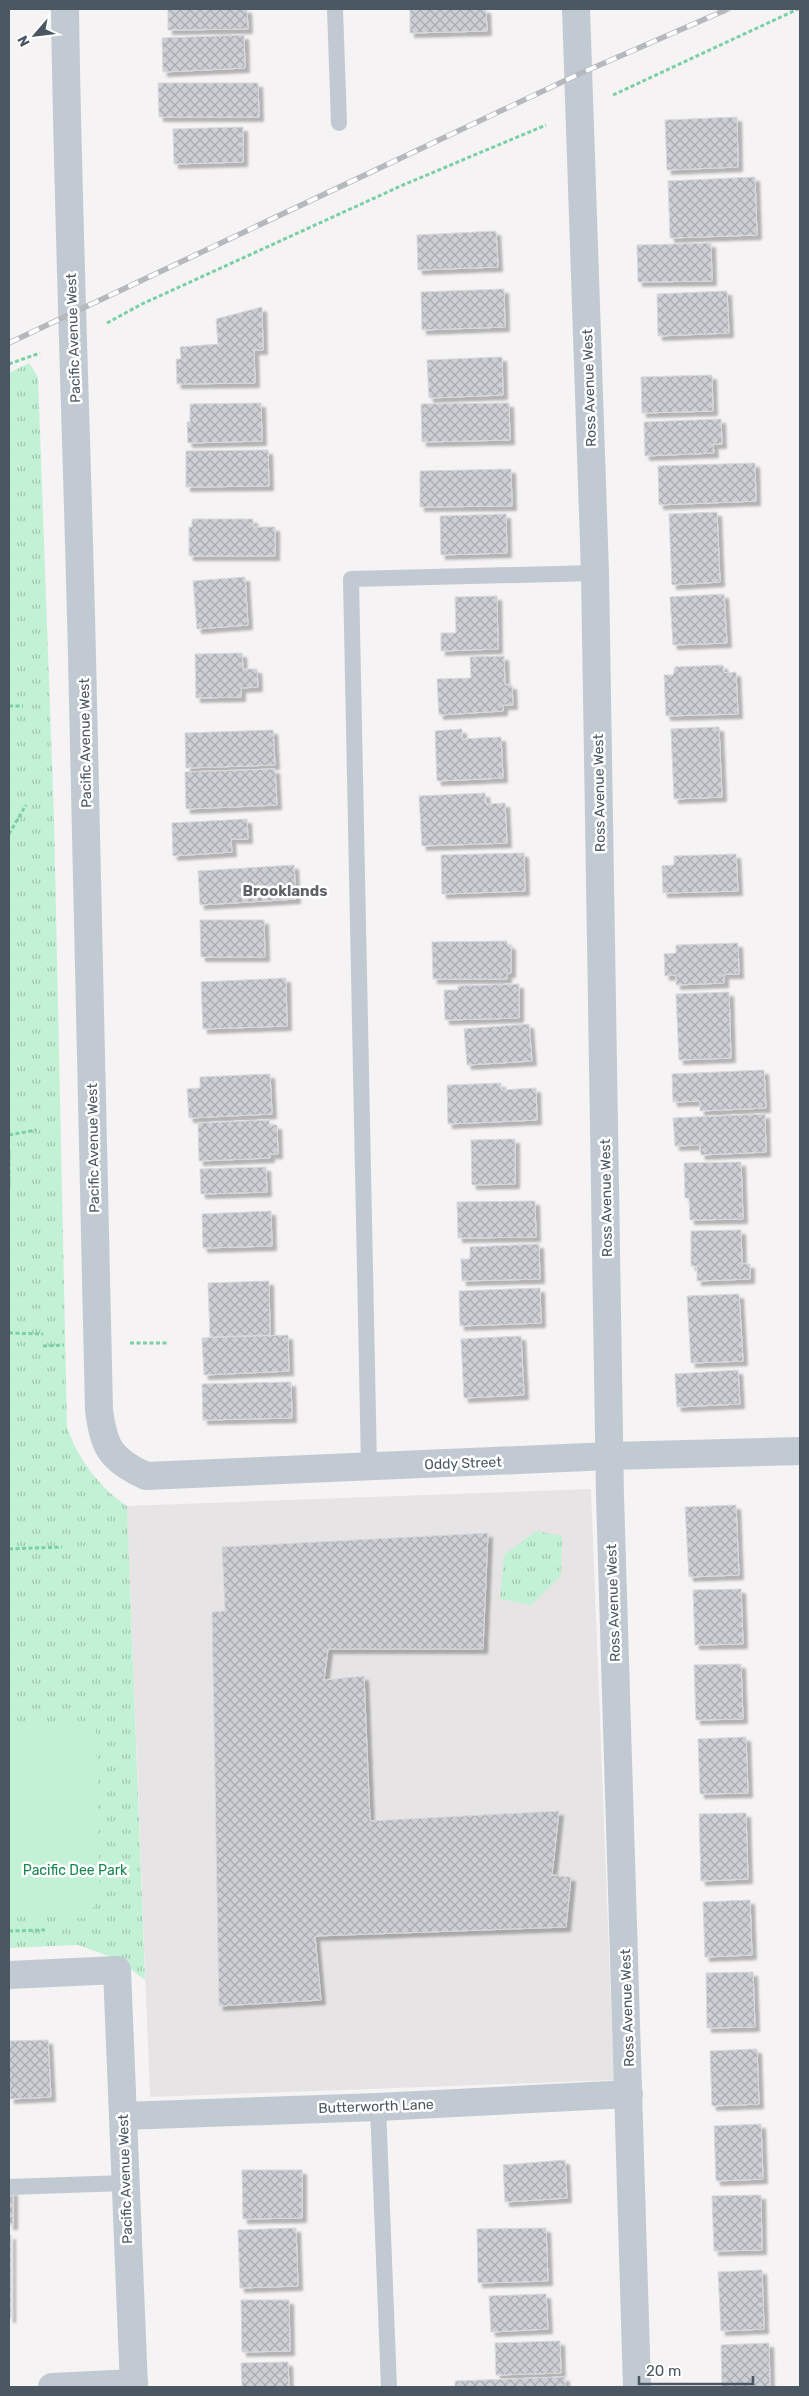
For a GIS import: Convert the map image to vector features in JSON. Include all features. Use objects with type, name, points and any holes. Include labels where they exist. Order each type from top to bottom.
[{"type":"street","name":"Pacific Avenue West","points":[[65,9],[68,210],[74,340],[86,777],[99,1410],[102,1436],[113,1456],[128,1468]]},
{"type":"street","name":"Ross Avenue West","points":[[576,9],[595,573],[610,1456],[637,2387]]},
{"type":"street","name":"Oddy Street","points":[[128,1468],[146,1476],[610,1456],[800,1451]]},
{"type":"street","name":"Pacific Avenue West","points":[[9,1975],[117,1970],[134,2385]]},
{"type":"street","name":"Butterworth Lane","points":[[122,2116],[378,2107],[630,2094]]},
{"type":"street","points":[[52,2387],[134,2385]]},
{"type":"lane","points":[[335,9],[339,124]]},
{"type":"lane","points":[[369,1466],[351,579],[595,573]]},
{"type":"lane","points":[[378,2107],[389,2387]]},
{"type":"lane","points":[[9,2187],[125,2183]]},
{"type":"path","points":[[9,364],[74,340],[142,304],[260,252],[403,185],[536,130],[580,107],[612,95],[798,9]]},
{"type":"path","points":[[9,706],[23,706]]},
{"type":"path","points":[[9,834],[26,805]]},
{"type":"path","points":[[9,1135],[36,1130]]},
{"type":"path","points":[[9,1150],[9,1190]]},
{"type":"path","points":[[9,1333],[43,1334]]},
{"type":"path","points":[[9,1549],[62,1546]]},
{"type":"path","points":[[9,1931],[45,1930]]},
{"type":"shaded area","points":[[591,1489],[614,2080],[150,2097],[127,1506]]},
{"type":"green space","name":"Pacific Dee Park","points":[[29,363],[38,377],[54,819],[67,1427],[83,1461],[99,1481],[127,1506],[145,1980],[119,1960],[78,1945],[9,1948],[9,373]]},
{"type":"green space","points":[[536,1531],[562,1536],[561,1576],[532,1605],[500,1599],[504,1555]]},
{"type":"green space","points":[[26,1725],[96,1729],[100,1899],[85,1918],[9,1916],[9,1731]]},
{"type":"building","points":[[168,9],[247,9],[248,29],[168,30]]},
{"type":"building","points":[[410,9],[486,9],[487,31],[410,33]]},
{"type":"building","points":[[244,35],[245,68],[163,72],[162,38]]},
{"type":"building","points":[[158,83],[258,83],[259,117],[159,117]]},
{"type":"building","points":[[737,117],[738,167],[667,170],[665,120]]},
{"type":"building","points":[[243,127],[243,162],[174,164],[173,129]]},
{"type":"building","points":[[755,177],[757,235],[670,238],[668,181]]},
{"type":"building","points":[[496,231],[498,267],[418,270],[417,235]]},
{"type":"building","points":[[711,243],[712,281],[638,282],[637,245]]},
{"type":"building","points":[[504,289],[505,327],[422,330],[421,292]]},
{"type":"building","points":[[727,291],[729,333],[658,336],[657,294]]},
{"type":"building","points":[[262,307],[263,350],[254,350],[255,383],[177,384],[176,359],[181,359],[180,347],[218,344],[216,319]]},
{"type":"building","points":[[502,357],[503,395],[429,398],[427,360]]},
{"type":"building","points":[[712,375],[713,411],[642,413],[641,377]]},
{"type":"building","points":[[261,403],[262,441],[188,443],[187,422],[190,422],[190,404]]},
{"type":"building","points":[[509,403],[510,440],[422,442],[421,404]]},
{"type":"building","points":[[721,419],[722,444],[713,444],[714,453],[645,456],[644,422]]},
{"type":"building","points":[[268,450],[269,486],[186,487],[186,451]]},
{"type":"building","points":[[755,463],[756,501],[659,505],[658,466]]},
{"type":"building","points":[[511,469],[512,506],[420,507],[420,471]]},
{"type":"building","points":[[717,512],[720,582],[672,585],[669,514]]},
{"type":"building","points":[[506,514],[507,553],[441,555],[440,516]]},
{"type":"building","points":[[192,519],[253,519],[253,527],[275,527],[275,556],[189,556],[189,527],[192,527]]},
{"type":"building","points":[[245,577],[248,625],[197,629],[193,581]]},
{"type":"building","points":[[724,594],[727,643],[673,645],[670,597]]},
{"type":"building","points":[[497,596],[498,649],[441,651],[441,633],[456,633],[455,597]]},
{"type":"building","points":[[242,653],[243,669],[257,669],[258,687],[241,688],[241,697],[196,698],[195,654]]},
{"type":"building","points":[[504,656],[505,685],[512,685],[513,705],[503,705],[503,711],[439,715],[437,679],[471,678],[470,657]]},
{"type":"building","points":[[723,665],[724,673],[736,672],[738,714],[666,716],[664,675],[673,675],[675,667]]},
{"type":"building","points":[[719,727],[722,797],[674,799],[671,729]]},
{"type":"building","points":[[462,729],[462,739],[501,737],[503,778],[437,781],[435,731]]},
{"type":"building","points":[[273,730],[275,765],[186,768],[185,733]]},
{"type":"building","points":[[275,769],[277,805],[186,809],[185,772]]},
{"type":"building","points":[[485,793],[486,804],[505,803],[507,843],[422,846],[419,796]]},
{"type":"building","points":[[247,819],[248,839],[231,839],[232,852],[173,856],[172,823]]},
{"type":"building","points":[[524,853],[525,891],[442,894],[441,855]]},
{"type":"building","points":[[736,854],[738,891],[663,893],[662,866],[674,865],[674,856]]},
{"type":"building","points":[[294,865],[296,899],[200,905],[198,871]]},
{"type":"building","points":[[200,920],[264,920],[265,957],[201,957]]},
{"type":"building","points":[[507,941],[507,945],[511,945],[511,973],[507,973],[507,979],[433,979],[432,942]]},
{"type":"building","points":[[738,943],[739,974],[724,974],[724,983],[676,985],[676,975],[665,976],[664,954],[676,953],[676,945]]},
{"type":"building","points":[[286,978],[287,1026],[203,1029],[201,982]]},
{"type":"building","points":[[519,984],[519,1018],[445,1020],[444,990],[458,990],[458,986]]},
{"type":"building","points":[[729,992],[731,1058],[679,1060],[676,994]]},
{"type":"building","points":[[529,1024],[532,1061],[467,1065],[464,1029]]},
{"type":"building","points":[[764,1070],[766,1108],[700,1111],[700,1101],[673,1102],[672,1074]]},
{"type":"building","points":[[270,1074],[272,1114],[189,1118],[187,1089],[200,1088],[200,1077]]},
{"type":"building","points":[[501,1083],[501,1090],[536,1088],[537,1120],[448,1124],[447,1085]]},
{"type":"building","points":[[765,1114],[766,1152],[701,1155],[700,1145],[675,1146],[673,1118]]},
{"type":"building","points":[[269,1120],[270,1125],[277,1125],[278,1154],[270,1154],[270,1158],[199,1161],[198,1123]]},
{"type":"building","points":[[515,1139],[515,1184],[472,1185],[471,1140]]},
{"type":"building","points":[[741,1162],[743,1219],[690,1220],[689,1198],[685,1198],[684,1163]]},
{"type":"building","points":[[266,1167],[267,1192],[201,1194],[200,1169]]},
{"type":"building","points":[[535,1201],[536,1237],[458,1238],[457,1202]]},
{"type":"building","points":[[271,1211],[272,1246],[203,1248],[202,1214]]},
{"type":"building","points":[[741,1230],[742,1264],[750,1264],[750,1279],[697,1281],[697,1266],[691,1266],[691,1231]]},
{"type":"building","points":[[539,1244],[540,1279],[462,1281],[461,1259],[470,1259],[470,1247]]},
{"type":"building","points":[[269,1281],[270,1335],[210,1337],[208,1283]]},
{"type":"building","points":[[540,1288],[541,1323],[460,1326],[459,1291]]},
{"type":"building","points":[[739,1294],[743,1361],[691,1363],[687,1296]]},
{"type":"building","points":[[288,1335],[289,1371],[204,1375],[202,1338]]},
{"type":"building","points":[[521,1336],[524,1395],[464,1398],[461,1339]]},
{"type":"building","points":[[738,1370],[740,1404],[677,1407],[675,1374]]},
{"type":"building","points":[[291,1382],[292,1418],[203,1420],[202,1384]]},
{"type":"building","points":[[736,1505],[739,1575],[689,1577],[685,1507]]},
{"type":"building","points":[[488,1533],[483,1649],[328,1649],[324,1680],[364,1676],[370,1821],[559,1811],[552,1875],[571,1877],[566,1927],[315,1936],[321,2000],[219,2006],[212,1612],[225,1611],[222,1547]]},
{"type":"building","points":[[741,1589],[743,1644],[695,1645],[693,1590]]},
{"type":"building","points":[[741,1664],[743,1719],[696,1720],[694,1665]]},
{"type":"building","points":[[746,1737],[748,1793],[700,1794],[698,1739]]},
{"type":"building","points":[[746,1813],[748,1879],[701,1881],[699,1814]]},
{"type":"building","points":[[750,1900],[752,1955],[705,1957],[703,1902]]},
{"type":"building","points":[[753,1972],[755,2027],[707,2028],[706,1973]]},
{"type":"building","points":[[48,2040],[51,2097],[10,2099],[9,2041]]},
{"type":"building","points":[[757,2049],[759,2104],[712,2106],[710,2051]]},
{"type":"building","points":[[761,2124],[763,2179],[716,2181],[714,2126]]},
{"type":"building","points":[[565,2160],[567,2198],[505,2202],[503,2165]]},
{"type":"building","points":[[242,2170],[302,2170],[302,2218],[243,2219]]},
{"type":"building","points":[[9,2191],[13,2191],[13,2225],[9,2225]]},
{"type":"building","points":[[761,2195],[762,2250],[714,2251],[712,2196]]},
{"type":"building","points":[[296,2228],[298,2286],[240,2288],[238,2230]]},
{"type":"building","points":[[546,2228],[548,2281],[478,2283],[477,2229]]},
{"type":"building","points":[[9,2235],[11,2235],[11,2318],[9,2318]]},
{"type":"building","points":[[762,2270],[764,2329],[721,2331],[718,2272]]},
{"type":"building","points":[[546,2294],[548,2329],[491,2332],[489,2296]]},
{"type":"building","points":[[241,2300],[289,2300],[290,2351],[242,2352]]},
{"type":"building","points":[[560,2341],[561,2373],[496,2375],[495,2343]]},
{"type":"building","points":[[769,2343],[770,2387],[722,2387],[721,2345]]},
{"type":"building","points":[[288,2362],[289,2387],[242,2387],[241,2363]]},
{"type":"building","points":[[565,2377],[565,2387],[455,2387],[455,2381]]},
{"type":"railway","points":[[9,343],[579,74],[728,9]]},
{"type":"district","name":"Brooklands","points":[[285,891]]}]
